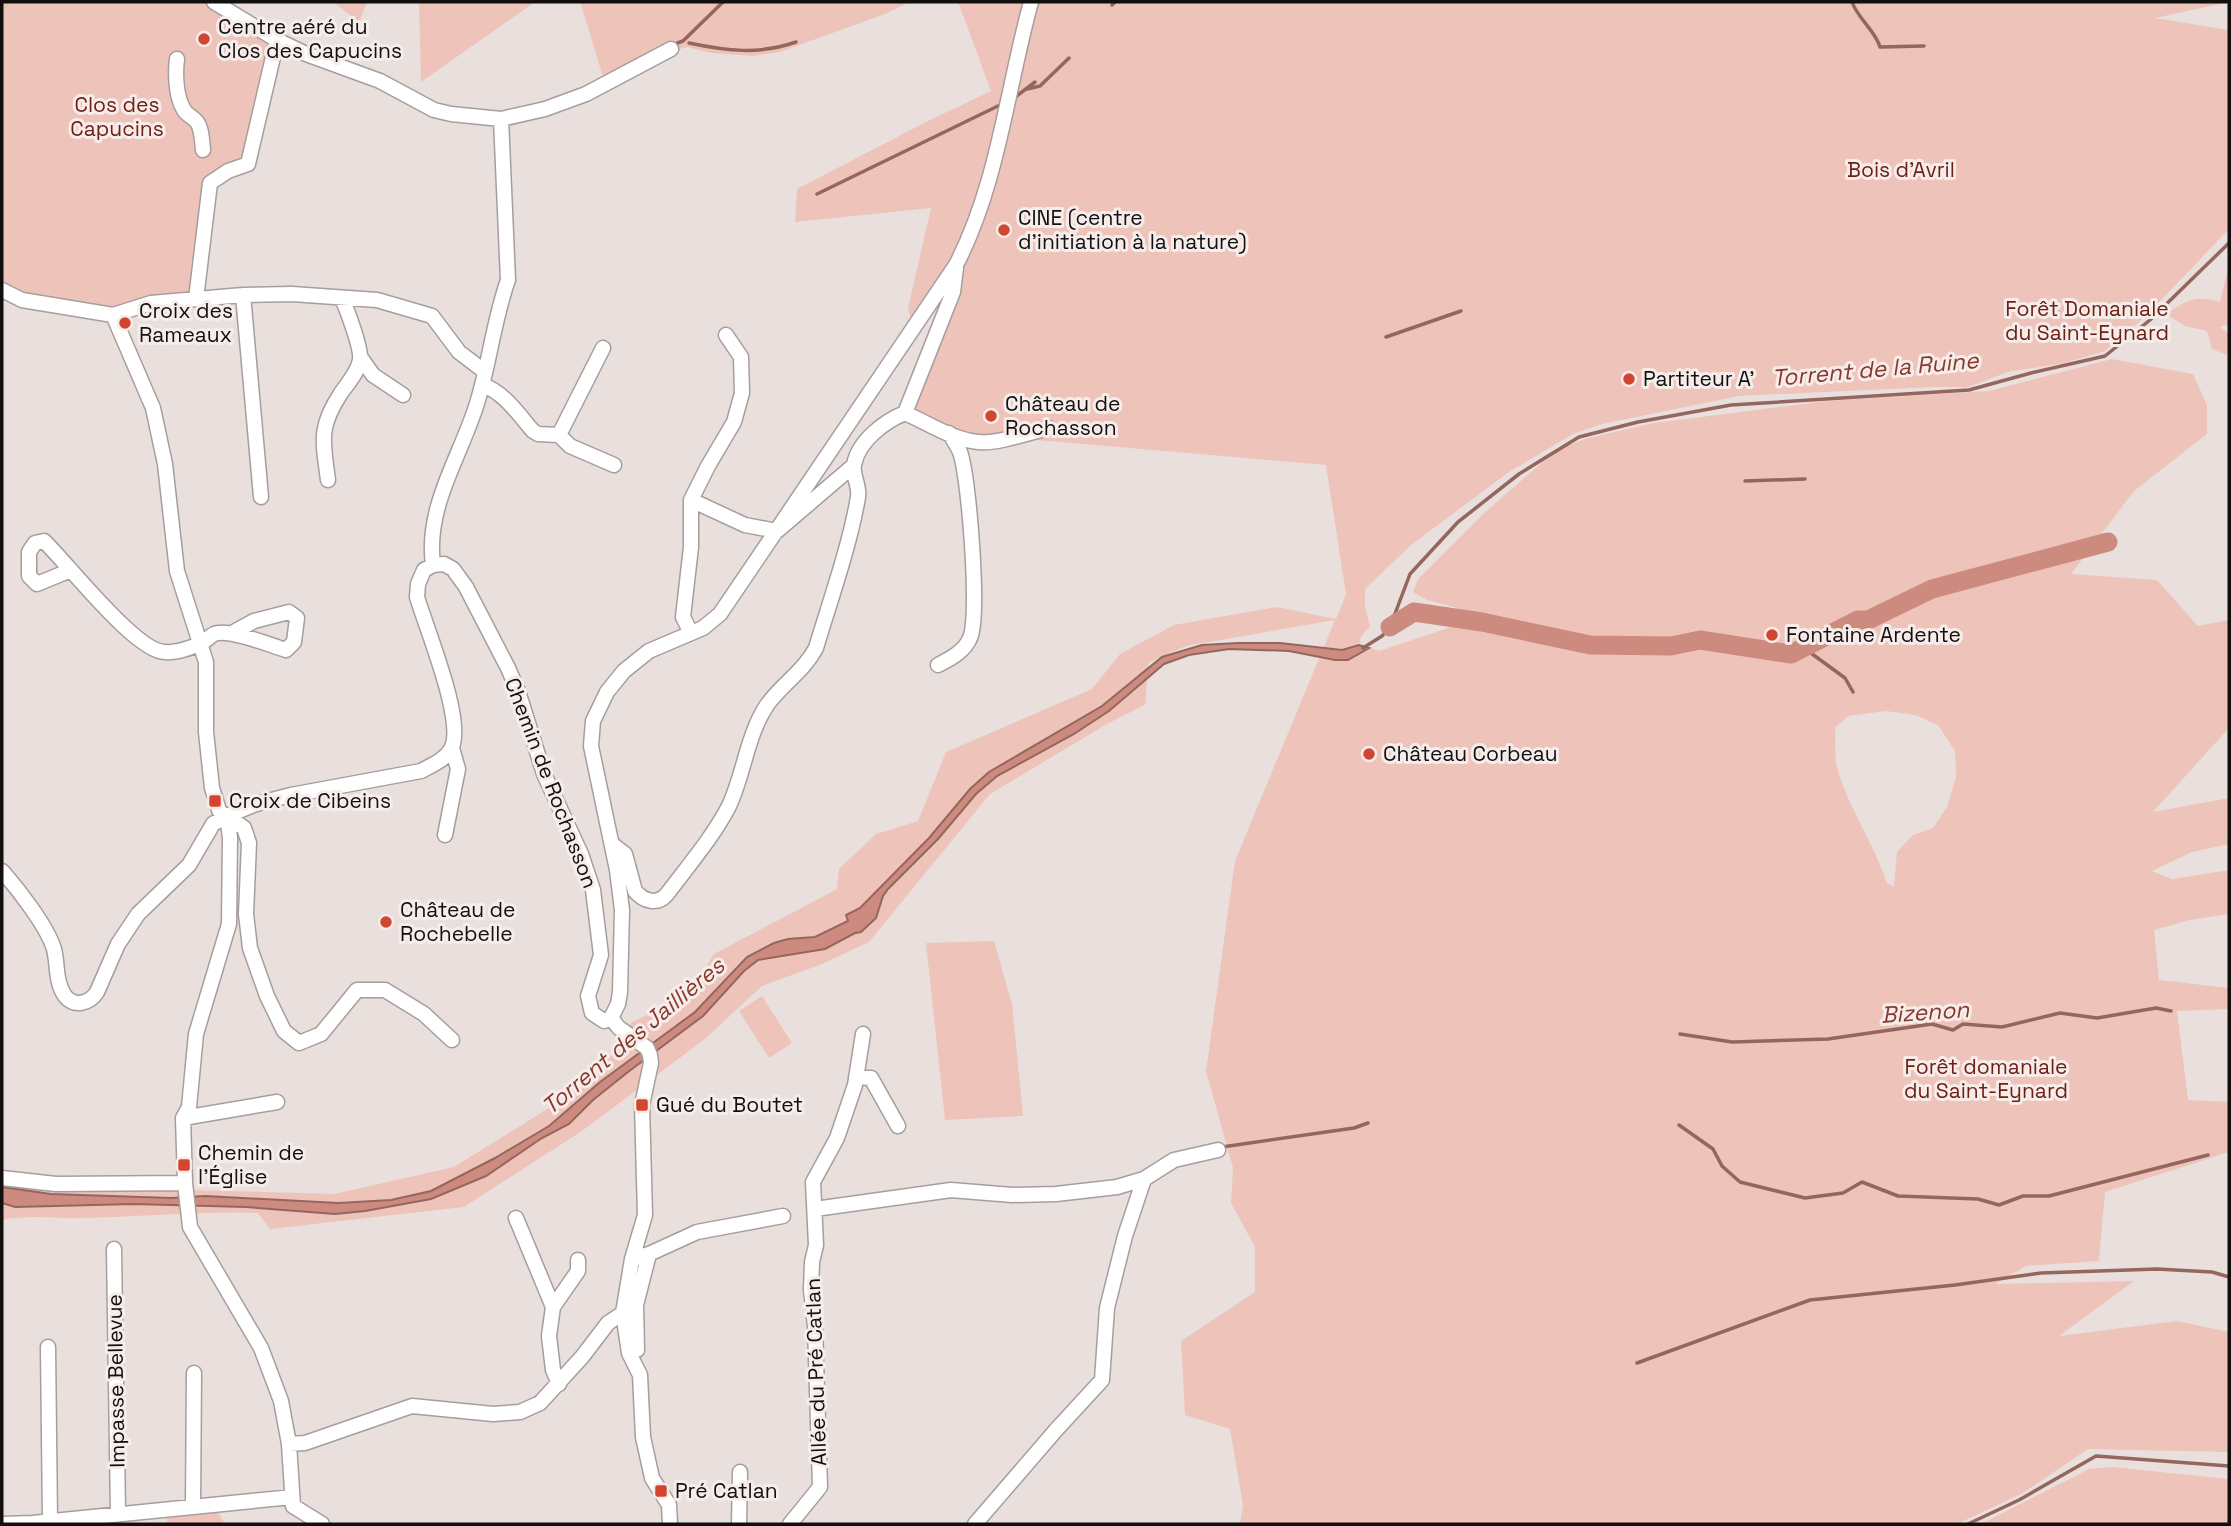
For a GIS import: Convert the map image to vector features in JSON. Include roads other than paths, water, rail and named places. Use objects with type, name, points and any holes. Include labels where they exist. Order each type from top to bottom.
[{"type":"street","points":[[214,2],[277,40],[380,81],[434,110],[451,114],[501,119],[545,109],[586,94],[671,49]]},
{"type":"street","name":"Chemin de Rochasson","points":[[433,565],[444,564],[453,569],[466,587],[517,691],[544,774],[581,854],[593,890],[601,956],[588,996],[589,1005],[596,1018],[604,1021],[611,1018],[620,992],[622,910],[612,844],[591,746],[593,721],[607,692],[624,671],[649,651],[703,628],[720,614],[957,265],[979,210],[992,166],[1031,2]]},
{"type":"street","points":[[196,299],[210,183],[228,171],[248,164],[277,40]]},
{"type":"street","points":[[177,59],[180,103],[186,113],[197,122],[204,150]]},
{"type":"street","points":[[445,835],[458,769],[452,748],[454,737],[451,704],[417,597],[418,584],[424,570],[433,565],[432,540],[439,502],[471,423],[509,270],[501,119]]},
{"type":"street","points":[[905,413],[953,292],[957,265]]},
{"type":"street","points":[[2,290],[23,300],[113,315],[151,303],[243,295],[292,294],[377,300],[432,316],[459,352],[533,431],[538,434],[559,435],[569,446],[614,465]]},
{"type":"street","points":[[243,295],[261,497]]},
{"type":"street","points":[[342,298],[360,358],[379,380],[403,395]]},
{"type":"street","points":[[113,315],[153,408],[165,464],[177,571],[206,662],[206,732],[212,788],[215,801],[226,816],[244,828],[249,843],[246,914],[250,948],[267,996],[284,1031],[299,1043],[321,1034],[357,990],[385,990],[424,1014],[452,1040]]},
{"type":"street","points":[[691,633],[683,617],[691,547],[691,500],[734,422],[742,393],[741,357],[726,335]]},
{"type":"street","points":[[559,435],[603,348]]},
{"type":"street","points":[[328,480],[324,424],[330,409],[355,372],[360,358]]},
{"type":"street","points":[[691,500],[745,524],[777,531],[853,466],[861,450],[877,430],[905,413],[975,442],[1049,428]]},
{"type":"street","points":[[938,665],[965,647],[970,639],[974,621],[965,478],[960,453],[949,433]]},
{"type":"street","points":[[612,844],[625,854],[635,891],[643,899],[653,901],[664,899],[708,839],[729,804],[748,747],[767,705],[811,658],[816,648],[859,494],[853,466]]},
{"type":"street","points":[[71,570],[145,645],[164,653],[201,644],[215,633],[234,632]]},
{"type":"street","points":[[2,872],[37,917],[54,948],[55,968],[67,998],[76,1003],[86,1002],[93,999],[118,943],[138,914],[189,865],[213,824],[256,804],[290,795],[421,771],[439,762],[452,748]]},
{"type":"street","points":[[226,816],[230,838],[229,924],[196,1034],[189,1107],[183,1118],[185,1186],[190,1227],[261,1349],[281,1401],[289,1444],[293,1506],[322,1524]]},
{"type":"street","points":[[611,1018],[619,1028],[646,1048],[651,1063],[642,1105],[645,1214],[632,1259],[623,1312],[629,1353],[640,1375],[643,1437],[652,1478],[669,1505],[670,1524]]},
{"type":"street","name":"Allée du Pré Catlan","points":[[790,1524],[820,1487],[815,1326],[811,1290],[816,1245],[813,1182],[838,1138],[856,1077],[863,1034]]},
{"type":"street","points":[[856,1077],[871,1078],[898,1126]]},
{"type":"street","points":[[183,1118],[277,1102]]},
{"type":"street","points":[[815,1209],[951,1190],[1012,1195],[1056,1194],[1116,1187],[1144,1179],[1174,1160],[1218,1150]]},
{"type":"street","points":[[2,1178],[56,1184],[185,1186]]},
{"type":"street","points":[[975,1524],[1102,1380],[1107,1308],[1125,1236],[1144,1179]]},
{"type":"street","points":[[632,1259],[697,1233],[783,1216]]},
{"type":"street","points":[[516,1218],[553,1307]]},
{"type":"street","name":"Impasse Bellevue","points":[[114,1249],[118,1513]]},
{"type":"street","points":[[644,1363],[637,1352],[636,1305],[649,1254]]},
{"type":"street","points":[[559,1384],[553,1370],[549,1336],[553,1307],[578,1271],[578,1260]]},
{"type":"street","points":[[289,1444],[305,1443],[412,1406],[493,1414],[520,1412],[540,1403],[559,1384],[608,1323],[623,1312]]},
{"type":"street","points":[[48,1348],[50,1521]]},
{"type":"street","points":[[193,1506],[194,1373]]},
{"type":"street","points":[[740,1472],[740,1524]]},
{"type":"street","points":[[2,1524],[33,1524],[118,1513],[292,1497]]},
{"type":"waterway","points":[[672,45],[683,41],[723,2]]},
{"type":"waterway","points":[[1112,5],[1115,2]]},
{"type":"waterway","points":[[1852,2],[1880,47],[1924,46]]},
{"type":"waterway","points":[[689,43],[756,50],[796,42]]},
{"type":"waterway","points":[[1027,89],[1040,86],[1069,58]]},
{"type":"waterway","points":[[1014,98],[1035,82]]},
{"type":"waterway","points":[[817,194],[1000,105]]},
{"type":"waterway","name":"Torrent de la Ruine","points":[[1363,648],[1382,636],[1390,627],[1410,574],[1458,522],[1519,474],[1579,437],[1638,422],[1731,405],[1969,390],[2105,356],[2150,320],[2229,243]]},
{"type":"waterway","points":[[1386,337],[1461,311]]},
{"type":"waterway","points":[[1745,481],[1805,479]]},
{"type":"waterway","name":"Torrent de la Ruine","points":[[1390,627],[1414,612],[1482,622],[1590,645],[1671,646],[1700,640],[1791,654],[1858,620],[1868,620],[1932,589],[2108,542]]},
{"type":"waterway","points":[[1804,648],[1845,678],[1853,692]]},
{"type":"waterway","name":"Bizenon","points":[[1680,1034],[1732,1042],[1828,1039],[1932,1024],[1953,1030],[1963,1024],[2002,1027],[2060,1013],[2097,1018],[2156,1008],[2171,1011]]},
{"type":"waterway","points":[[1222,1147],[1354,1128],[1368,1123]]},
{"type":"waterway","points":[[1679,1125],[1713,1149],[1722,1166],[1740,1182],[1805,1198],[1843,1193],[1862,1182],[1898,1196],[1978,1199],[1999,1205],[2023,1196],[2049,1196],[2208,1155]]},
{"type":"waterway","points":[[1637,1363],[1810,1300],[2041,1273],[2157,1269],[2212,1272],[2229,1277]]},
{"type":"waterway","name":"Bizenon","points":[[1968,1524],[2019,1500],[2096,1456],[2229,1466]]},
{"type":"place","name":"Centre aéré du Clos des Capucins","points":[[204,39]]},
{"type":"place","name":"CINE (centre d'initiation à la nature)","points":[[1004,230]]},
{"type":"place","name":"Croix des Rameaux","points":[[125,323]]},
{"type":"place","name":"Partiteur A'","points":[[1629,379]]},
{"type":"place","name":"Château de Rochasson","points":[[991,416]]},
{"type":"place","name":"Fontaine Ardente","points":[[1772,635]]},
{"type":"place","name":"Château Corbeau","points":[[1369,754]]},
{"type":"place","name":"Croix de Cibeins","points":[[215,801]]},
{"type":"place","name":"Château de Rochebelle","points":[[386,922]]},
{"type":"place","name":"Gué du Boutet","points":[[642,1105]]},
{"type":"place","name":"Chemin de l'Église","points":[[184,1165]]},
{"type":"place","name":"Pré Catlan","points":[[661,1491]]},
{"type":"park label","name":"Clos des Capucins","points":[[117,117]]},
{"type":"park label","name":"Bois d'Avril","points":[[1901,170]]},
{"type":"park label","name":"Forêt Domaniale du Saint-Eynard","points":[[2087,321]]},
{"type":"park label","name":"Forêt domaniale du Saint-Eynard","points":[[1986,1079]]},
{"type":"water label","name":"Torrent des Jaillières","points":[[633,1036]]}]
